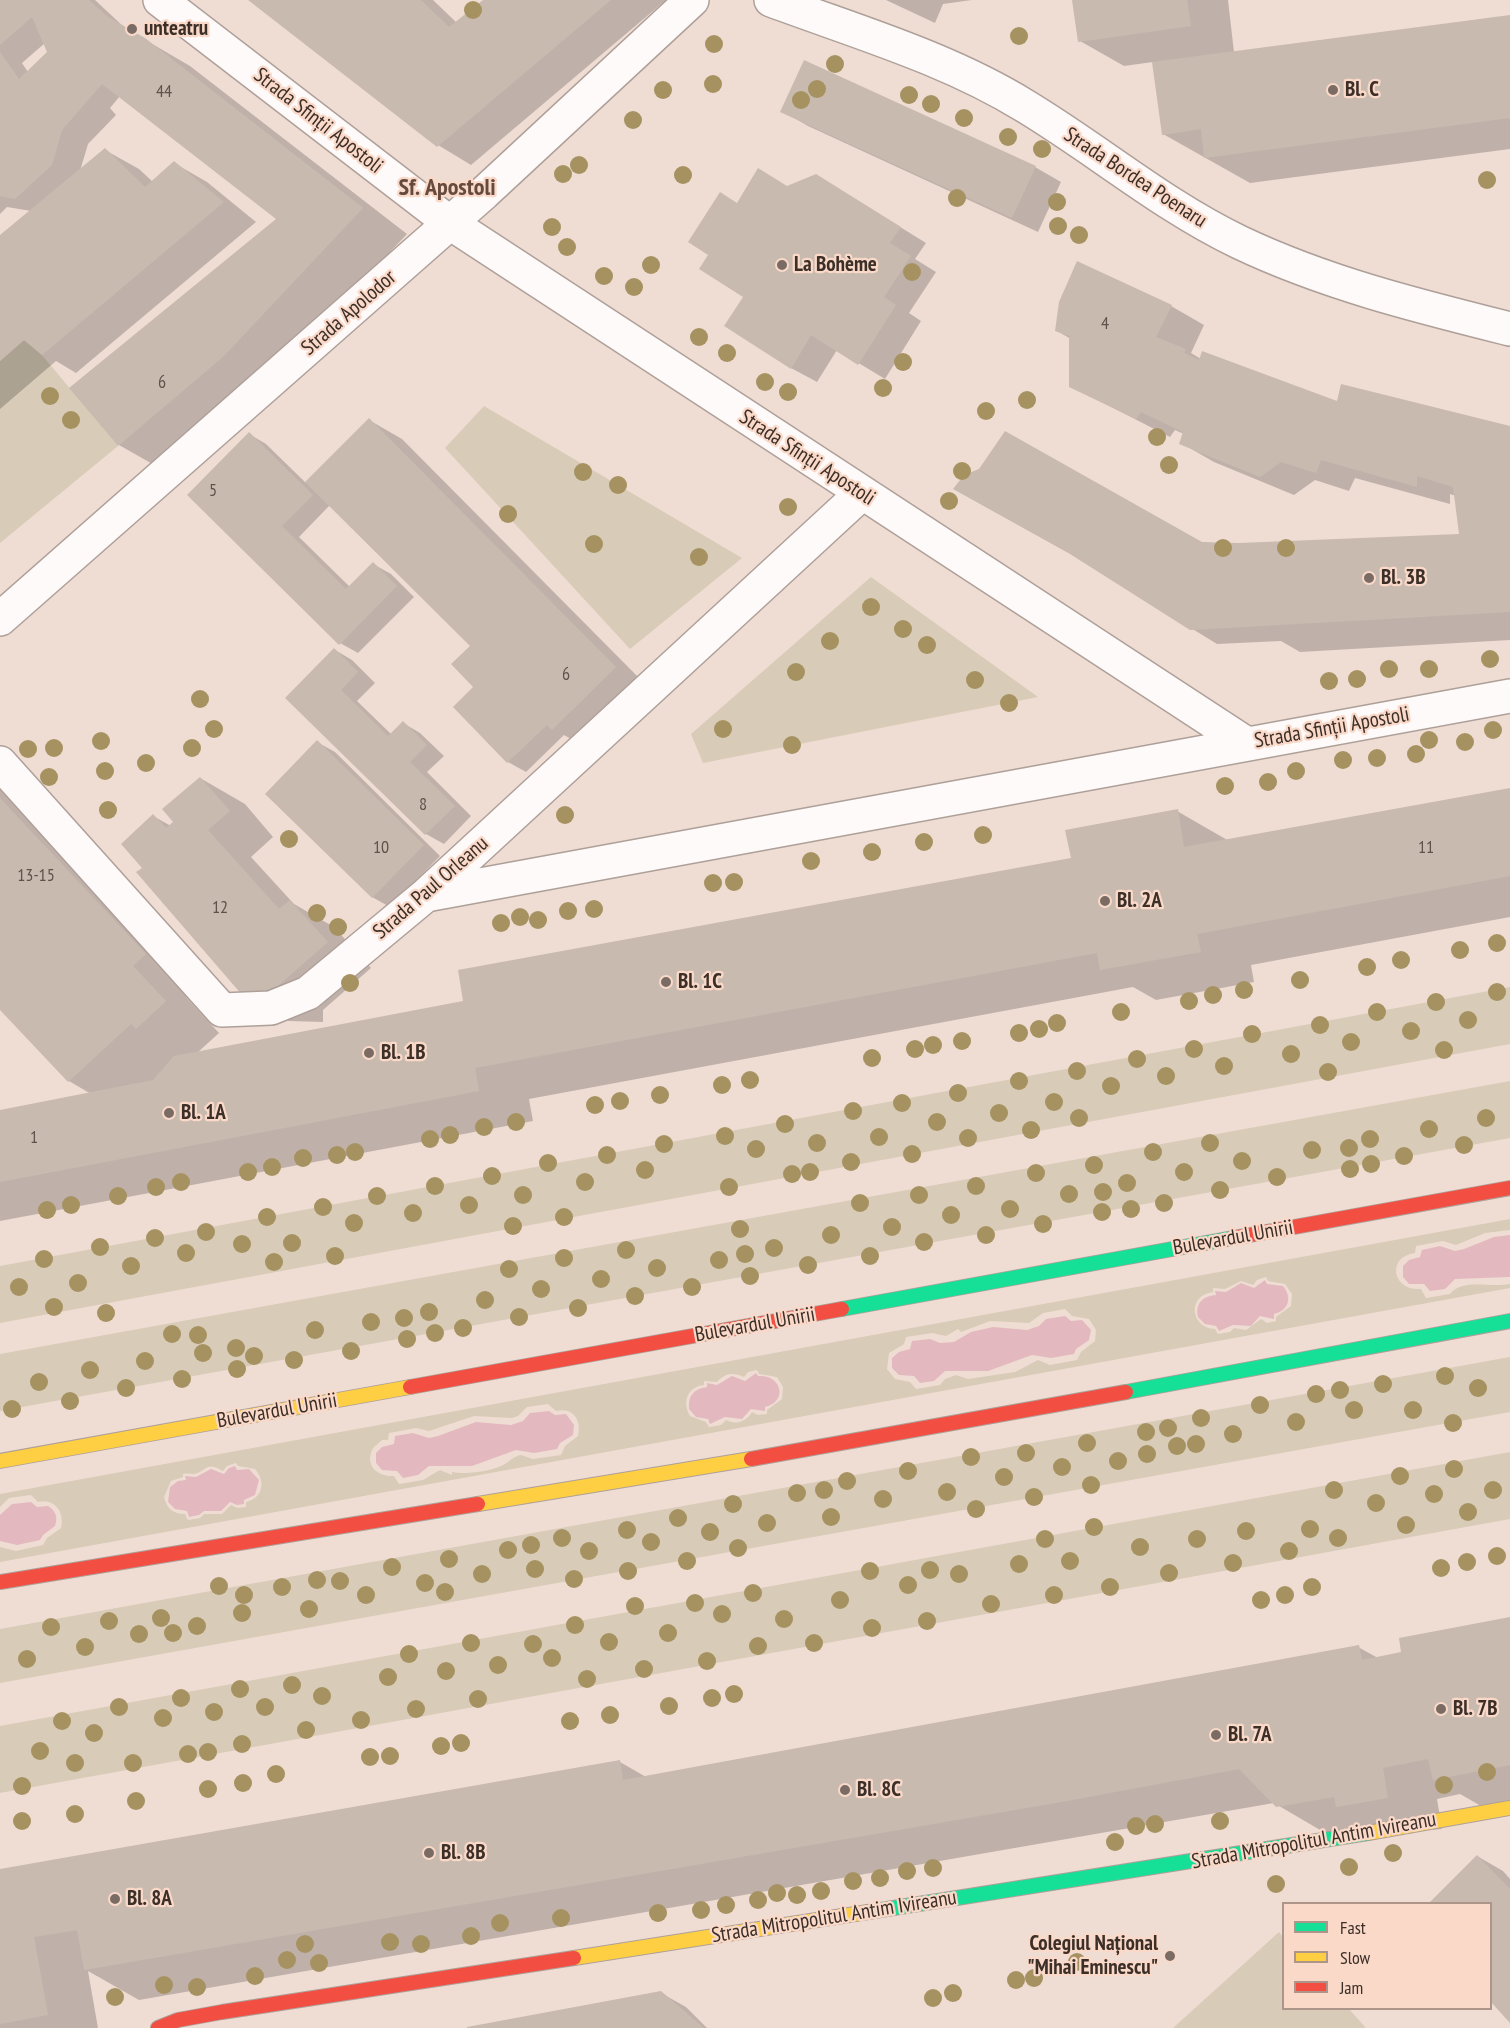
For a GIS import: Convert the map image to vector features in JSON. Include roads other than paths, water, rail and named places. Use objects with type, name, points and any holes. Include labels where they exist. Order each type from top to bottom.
[{"type":"main road","name":"Bulevardul Unirii","points":[[0,1461],[1510,1188]]},
{"type":"main road","points":[[0,1582],[835,1445],[1510,1322]]},
{"type":"main road","name":"Strada Mitropolitul Antim Ivireanu","points":[[158,2028],[178,2020],[234,2010],[1258,1852],[1510,1808]]},
{"type":"street","name":"Strada Sfinții Apostoli","points":[[160,0],[450,223],[861,494],[1247,744],[1510,696]]},
{"type":"street","name":"Strada Apolodor","points":[[0,619],[450,223],[692,0]]},
{"type":"street","name":"Strada Bordea Poenaru","points":[[771,0],[951,66],[1026,106],[1178,210],[1280,260],[1343,284],[1510,329]]},
{"type":"street","name":"Strada Paul Orleanu","points":[[0,763],[222,1010],[272,1008],[308,993],[426,895],[861,494]]},
{"type":"street","points":[[426,895],[1247,744]]},
{"type":"place","name":"unteatru","points":[[132,29]]},
{"type":"place","name":"Bl. C","points":[[1333,90]]},
{"type":"place","name":"La Bohème","points":[[782,265]]},
{"type":"place","name":"Bl. 3B","points":[[1369,578]]},
{"type":"place","name":"Bl. 2A","points":[[1105,901]]},
{"type":"place","name":"Bl. 1C","points":[[666,982]]},
{"type":"place","name":"Bl. 1B","points":[[369,1053]]},
{"type":"place","name":"Bl. 1A","points":[[169,1113]]},
{"type":"place","name":"Bl. 7B","points":[[1441,1709]]},
{"type":"place","name":"Bl. 7A","points":[[1216,1735]]},
{"type":"place","name":"Bl. 8C","points":[[845,1790]]},
{"type":"place","name":"Bl. 8B","points":[[429,1853]]},
{"type":"place","name":"Bl. 8A","points":[[115,1899]]},
{"type":"place","name":"Colegiul Național \"Mihai Eminescu\"","points":[[1170,1956]]},
{"type":"district","name":"Sf. Apostoli","points":[[447,188]]}]
